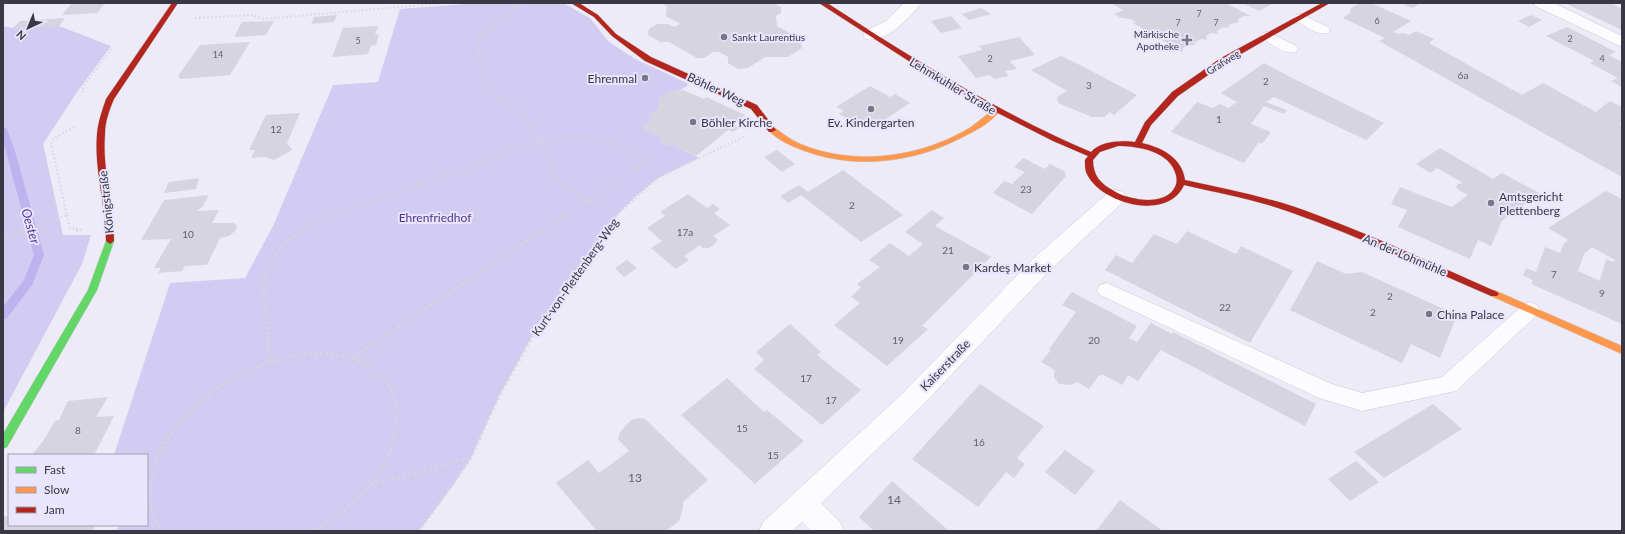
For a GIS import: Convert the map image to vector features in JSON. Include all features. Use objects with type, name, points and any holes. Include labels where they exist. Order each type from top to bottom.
[{"type":"street","name":"Königstraße","points":[[3,444],[92,290],[110,244],[111,225],[99,143],[104,111],[110,99],[175,3]]},
{"type":"street","name":"Böhler Weg","points":[[574,3],[596,16],[614,35],[648,59],[754,107],[762,114],[767,125],[794,145],[830,157],[861,160],[889,157],[934,147],[968,132],[995,112]]},
{"type":"street","name":"Lehmkuhler Straße","points":[[822,3],[930,74],[995,112],[1056,142],[1092,155]]},
{"type":"street","points":[[871,35],[892,25],[913,3]]},
{"type":"street","name":"Grafweg","points":[[1138,144],[1148,124],[1175,94],[1224,60],[1328,3]]},
{"type":"street","points":[[1541,3],[1622,42]]},
{"type":"street","points":[[1111,144],[1138,144],[1151,148],[1166,156],[1178,170],[1181,182],[1175,194],[1159,202],[1138,203],[1116,197],[1098,186],[1091,177],[1088,165],[1092,155],[1098,150],[1111,144]]},
{"type":"street","name":"An der Lohmühle","points":[[1181,182],[1255,199],[1317,219],[1358,235],[1622,350]]},
{"type":"street","name":"Kaiserstraße","points":[[773,531],[912,400],[1042,264],[1116,197]]},
{"type":"street","points":[[803,504],[830,531]]},
{"type":"lane","points":[[1302,18],[1323,30]]},
{"type":"lane","points":[[1268,36],[1291,49]]},
{"type":"lane","points":[[1107,290],[1327,392],[1362,402],[1448,385],[1530,310]]},
{"type":"path","points":[[164,19],[253,15],[263,19],[445,3]]},
{"type":"path","points":[[526,3],[488,26],[478,38],[480,60],[493,93],[509,101],[541,141],[554,175],[586,202],[619,213]]},
{"type":"path","points":[[3,238],[67,215],[51,143],[58,135],[104,111]]},
{"type":"path","name":"Kurt-von-Plettenberg-Weg","points":[[419,531],[454,484],[471,458],[499,396],[542,320],[619,213],[636,196],[658,178],[767,125]]},
{"type":"path","points":[[270,362],[263,281],[279,248],[309,224],[541,141],[572,137],[595,139],[622,145],[650,159],[352,358]]},
{"type":"path","points":[[162,531],[157,526],[148,497],[154,464],[172,431],[200,402],[233,378],[270,362],[300,355],[327,354],[352,358],[376,372],[392,392],[397,420],[390,451],[371,484],[340,515],[314,531]]},
{"type":"path","points":[[371,484],[471,458]]},
{"type":"green space","name":"Ehrenfriedhof","points":[[479,3],[563,3],[590,18],[608,41],[635,59],[689,84],[682,89],[660,98],[659,108],[649,115],[654,119],[642,128],[664,139],[661,142],[670,146],[673,144],[699,158],[658,178],[636,196],[619,213],[541,320],[499,396],[471,458],[454,484],[419,531],[117,531],[119,526],[148,526],[148,454],[114,454],[170,283],[245,278],[273,226],[333,85],[378,82],[400,9]]},
{"type":"green space","points":[[3,26],[13,28],[59,26],[111,46],[77,92],[43,144],[63,235],[91,235],[82,264],[3,412]]},
{"type":"building","points":[[72,3],[105,3],[97,13],[62,15]]},
{"type":"building","name":"Sankt Laurentius","points":[[661,3],[774,3],[781,7],[781,13],[776,16],[777,26],[800,38],[802,48],[788,57],[765,57],[748,68],[738,69],[728,63],[728,57],[719,52],[713,52],[704,58],[697,58],[669,42],[661,42],[648,35],[649,29],[657,24],[668,24],[674,27],[680,24],[666,16],[667,6]]},
{"type":"building","points":[[1111,3],[1225,3],[1251,16],[1244,16],[1238,19],[1239,22],[1228,25],[1229,28],[1223,27],[1217,31],[1218,34],[1211,33],[1206,36],[1207,40],[1201,39],[1195,42],[1195,45],[1190,45],[1183,48],[1183,52],[1133,23],[1136,22],[1130,19],[1121,18],[1114,14],[1123,10]]},
{"type":"building","points":[[1242,3],[1274,3],[1259,11]]},
{"type":"building","points":[[1360,3],[1371,3],[1411,21],[1393,32],[1409,35],[1416,31],[1434,39],[1429,43],[1522,95],[1543,83],[1596,112],[1610,101],[1622,107],[1622,122],[1619,124],[1622,125],[1622,177],[1379,41],[1385,38],[1343,18],[1351,12],[1351,8]]},
{"type":"building","points":[[1401,3],[1421,3],[1412,8]]},
{"type":"building","points":[[1565,3],[1611,3],[1622,9],[1622,30]]},
{"type":"building","points":[[981,8],[991,14],[969,20],[962,14]]},
{"type":"building","points":[[337,15],[334,22],[311,24],[314,17]]},
{"type":"building","points":[[1531,15],[1542,20],[1529,27],[1518,21]]},
{"type":"building","points":[[951,16],[962,28],[941,33],[931,21]]},
{"type":"building","points":[[65,18],[59,26],[13,28],[20,21]]},
{"type":"building","points":[[274,21],[266,35],[234,37],[242,22]]},
{"type":"building","points":[[378,26],[375,35],[379,34],[376,45],[371,46],[368,54],[332,57],[343,28]]},
{"type":"building","points":[[1567,27],[1616,52],[1609,55],[1622,62],[1622,87],[1611,81],[1618,78],[1590,63],[1594,61],[1546,36]]},
{"type":"building","points":[[1019,37],[1035,55],[1010,61],[1017,69],[1005,71],[1009,76],[994,79],[990,75],[976,78],[958,56],[982,50],[979,46]]},
{"type":"building","points":[[250,42],[230,75],[180,79],[178,76],[200,45]]},
{"type":"building","points":[[1061,56],[1137,95],[1114,115],[1110,112],[1104,117],[1092,117],[1058,103],[1057,97],[1067,91],[1031,70]]},
{"type":"building","points":[[1264,63],[1384,123],[1366,140],[1274,97],[1266,102],[1287,110],[1284,114],[1264,106],[1251,124],[1271,132],[1262,144],[1259,142],[1244,163],[1171,132],[1197,102],[1213,108],[1220,104],[1228,108],[1237,102],[1221,93]]},
{"type":"building","name":"Ev. Kindergarten","points":[[870,86],[890,97],[895,94],[910,103],[872,128],[859,120],[854,123],[839,114],[844,111],[836,107]]},
{"type":"building","name":"Böhler Kirche","points":[[683,90],[704,99],[706,97],[745,115],[733,125],[739,128],[733,132],[728,130],[696,156],[673,144],[670,146],[661,142],[664,139],[641,128],[654,119],[648,116],[659,108],[660,98],[669,92]]},
{"type":"building","points":[[300,113],[287,143],[292,150],[274,160],[265,157],[251,158],[255,150],[249,150],[266,115]]},
{"type":"building","name":"Amtsgericht Plettenberg","points":[[1440,148],[1493,179],[1502,173],[1543,195],[1530,205],[1526,203],[1502,221],[1491,246],[1478,240],[1470,259],[1398,227],[1407,210],[1391,204],[1400,187],[1452,207],[1468,195],[1456,187],[1458,184],[1463,183],[1437,168],[1430,173],[1416,164]]},
{"type":"building","points":[[777,150],[795,164],[782,172],[764,157]]},
{"type":"building","points":[[1023,158],[1045,169],[1050,164],[1064,171],[1066,176],[1032,214],[993,193],[1004,181],[1012,184],[1025,172],[1014,167]]},
{"type":"building","points":[[843,170],[903,215],[861,242],[801,195],[788,203],[780,196],[799,185],[808,192]]},
{"type":"building","points":[[199,178],[196,189],[164,193],[169,182]]},
{"type":"building","points":[[1606,191],[1622,199],[1622,324],[1531,284],[1533,280],[1523,275],[1526,268],[1536,272],[1545,247],[1560,253],[1563,245],[1568,240],[1548,228]],"holes":[[[1592,247],[1615,260],[1613,262],[1606,259],[1600,281],[1578,271],[1584,254]]]},
{"type":"building","points":[[688,194],[707,208],[713,204],[720,209],[714,213],[730,225],[713,236],[717,239],[716,243],[709,248],[703,248],[700,245],[684,256],[689,260],[676,269],[651,248],[662,241],[647,228],[665,216],[660,212]]},
{"type":"building","points":[[209,195],[203,206],[197,211],[219,210],[212,223],[234,223],[237,227],[236,230],[229,236],[220,238],[207,265],[185,266],[182,271],[158,273],[161,268],[154,268],[171,239],[141,240],[164,200]]},
{"type":"building","points":[[932,210],[944,218],[935,226],[991,257],[922,326],[928,329],[887,366],[834,325],[860,303],[851,297],[861,287],[857,284],[880,267],[869,260],[890,243],[909,256],[923,244],[905,232]]},
{"type":"building","points":[[1187,231],[1236,254],[1241,246],[1293,271],[1250,343],[1105,270],[1116,255],[1132,263],[1154,234],[1177,244]]},
{"type":"building","points":[[627,260],[637,268],[624,277],[615,268]]},
{"type":"building","points":[[1317,261],[1346,274],[1362,272],[1457,315],[1440,358],[1411,344],[1402,363],[1290,310]]},
{"type":"building","points":[[1072,292],[1137,326],[1129,338],[1137,342],[1151,323],[1172,334],[1173,332],[1316,404],[1305,426],[1161,350],[1165,344],[1138,381],[1128,375],[1122,385],[1102,374],[1101,376],[1099,375],[1089,389],[1077,382],[1071,385],[1059,384],[1054,377],[1055,370],[1041,362],[1051,350],[1049,349],[1076,312],[1062,305]]},
{"type":"building","points":[[790,324],[821,352],[817,355],[861,390],[822,425],[754,369],[764,360],[756,352]]},
{"type":"building","points":[[727,378],[764,412],[767,410],[804,441],[755,484],[681,415]]},
{"type":"building","points":[[980,384],[1044,426],[1017,458],[1025,464],[1014,478],[1006,472],[978,507],[912,459]]},
{"type":"building","points":[[108,397],[96,417],[114,416],[95,454],[33,454],[44,440],[55,421],[59,420],[68,401]]},
{"type":"building","points":[[1433,404],[1462,429],[1384,478],[1354,452]]},
{"type":"building","points":[[639,418],[645,419],[708,480],[683,502],[683,508],[679,521],[666,531],[597,531],[556,483],[588,460],[599,473],[629,451],[618,439],[620,432],[631,420]]},
{"type":"building","points":[[1065,450],[1095,471],[1075,495],[1045,472]]},
{"type":"building","points":[[1356,461],[1379,482],[1350,501],[1328,479]]},
{"type":"building","points":[[892,481],[949,531],[874,531],[859,517]]},
{"type":"building","points":[[1120,500],[1163,531],[1096,531]]},
{"type":"building","points":[[3,516],[8,516],[8,526],[95,526],[92,531],[3,531]]},
{"type":"waterway","name":"Oester","points":[[3,129],[10,148],[39,255],[28,282],[3,315]]},
{"type":"traffic: fast","points":[[3,444],[92,290],[110,241]]},
{"type":"traffic: slow","points":[[772,130],[794,144],[818,153],[844,158],[870,159],[897,157],[923,151],[948,142],[974,128],[995,112]]},
{"type":"traffic: slow","points":[[1494,294],[1622,350]]},
{"type":"traffic: jam","points":[[110,241],[110,223],[102,169],[101,151],[101,134],[104,116],[110,99],[175,3]]},
{"type":"traffic: jam","points":[[574,3],[596,16],[614,35],[648,59],[754,107],[772,130]]},
{"type":"traffic: jam","points":[[822,3],[953,86],[1021,123],[1092,155]]},
{"type":"traffic: jam","points":[[1138,144],[1148,124],[1175,94],[1224,60],[1327,3]]},
{"type":"traffic: jam","points":[[1117,143],[1147,147],[1166,155],[1179,169],[1181,181],[1176,192],[1164,200],[1153,203],[1127,200],[1104,189],[1090,172],[1089,160],[1097,150],[1117,143]]},
{"type":"traffic: jam","points":[[1181,182],[1250,197],[1290,209],[1368,239],[1494,294]]},
{"type":"place","name":"Sankt Laurentius","points":[[724,37]]},
{"type":"place","name":"Märkische Apotheke","points":[[1187,40]]},
{"type":"place","name":"Ehrenmal","points":[[645,78]]},
{"type":"place","name":"Ev. Kindergarten","points":[[871,109]]},
{"type":"place","name":"Böhler Kirche","points":[[693,122]]},
{"type":"place","name":"Amtsgericht Plettenberg","points":[[1491,203]]},
{"type":"place","name":"Kardeş Market","points":[[966,267]]},
{"type":"place","name":"China Palace","points":[[1429,314]]}]
